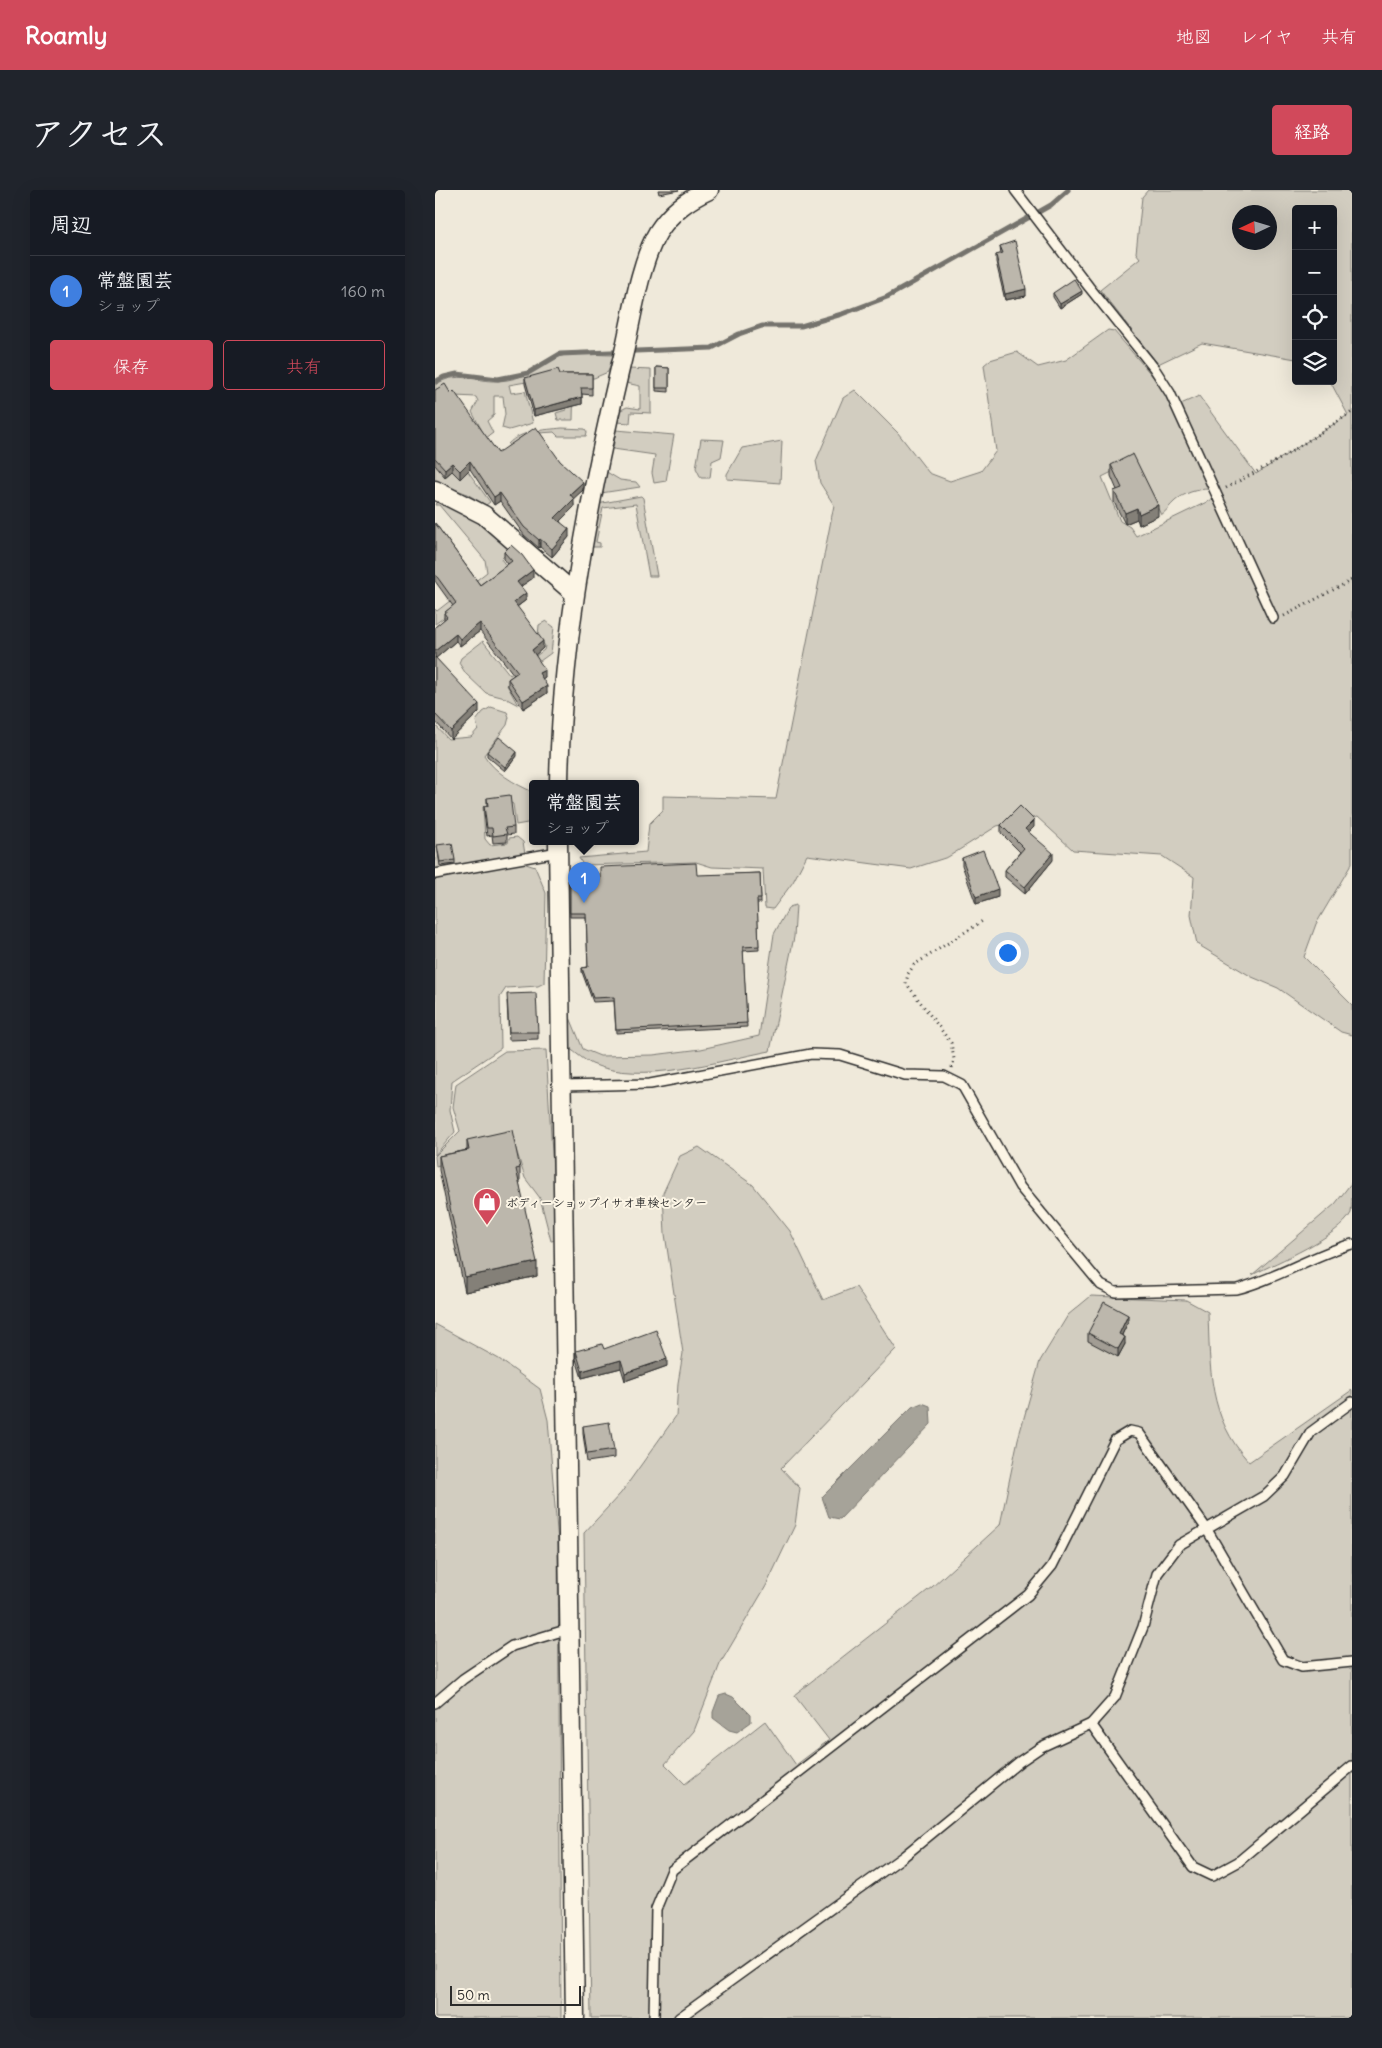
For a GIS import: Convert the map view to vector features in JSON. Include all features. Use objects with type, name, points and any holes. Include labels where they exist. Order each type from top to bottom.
[{"type":"street","points":[[559,780],[563,698],[575,593],[607,425],[645,265],[657,234],[671,213],[692,198],[709,190]]},
{"type":"street","points":[[435,490],[484,515],[575,593]]},
{"type":"street","points":[[558,847],[575,2018]]},
{"type":"lane","points":[[1015,190],[1154,368],[1170,393],[1273,618]]},
{"type":"lane","points":[[435,874],[558,847]]},
{"type":"lane","points":[[562,1086],[650,1084],[811,1054],[841,1055],[905,1075],[949,1078],[962,1085],[1020,1187],[1101,1285],[1115,1292],[1237,1289],[1256,1284],[1334,1248],[1352,1244]]},
{"type":"lane","points":[[679,2018],[904,1856],[963,1806],[1041,1747],[1091,1724],[1115,1697],[1143,1627],[1157,1574],[1179,1544],[1264,1496],[1285,1476],[1311,1432],[1352,1402]]},
{"type":"lane","points":[[654,2018],[656,1909],[672,1870],[1028,1595],[1052,1566],[1115,1440],[1130,1431],[1139,1433],[1206,1528],[1283,1660],[1302,1667],[1352,1662]]},
{"type":"lane","points":[[435,1703],[463,1679],[512,1646],[569,1629]]},
{"type":"lane","points":[[1091,1724],[1193,1867],[1212,1876],[1238,1862],[1352,1766]]},
{"type":"path","points":[[1216,493],[1280,459],[1352,412]]},
{"type":"path","points":[[1273,618],[1282,617],[1352,580]]},
{"type":"path","points":[[949,1078],[954,1059],[951,1044],[907,983],[908,974],[914,965],[984,920]]},
{"type":"shaded area","points":[[1148,190],[1352,190],[1352,863],[1316,924],[1304,957],[1352,1005],[1352,1035],[1341,1032],[1278,988],[1252,977],[1197,944],[1191,915],[1194,877],[1162,856],[1073,850],[1037,817],[997,826],[948,857],[911,869],[807,855],[793,882],[773,909],[765,908],[763,869],[712,867],[696,862],[583,865],[579,858],[646,852],[649,824],[663,810],[663,796],[776,799],[834,505],[820,483],[816,461],[843,398],[855,390],[898,433],[929,473],[950,481],[981,471],[996,451],[984,365],[990,360],[1017,352],[1038,367],[1066,360],[1108,330],[1114,331],[1161,386],[1174,407],[1199,396],[1256,474],[1348,415],[1332,385],[1337,385],[1337,205],[1292,205],[1292,358],[1202,343],[1158,364],[1100,290],[1140,258],[1136,253],[1142,197]],"holes":[[[1130,463],[1137,464],[1161,515],[1179,498],[1191,492],[1209,489],[1215,498],[1136,536],[1130,527],[1120,521],[1102,477]]]},
{"type":"shaded area","points":[[564,355],[613,355],[608,372],[594,378],[574,378],[573,420],[558,420],[556,413],[566,410],[568,406],[526,382],[509,385],[511,393],[525,391],[533,423],[509,430],[502,428],[505,414],[503,396],[494,396],[494,415],[487,421],[493,433],[486,438],[472,412],[478,401],[476,397],[435,395],[435,385],[451,378],[458,377],[489,381],[507,380],[523,376]]},
{"type":"shaded area","points":[[629,369],[651,370],[651,413],[631,412],[630,423],[617,422],[619,411],[627,407],[640,409],[640,386],[626,383]]},
{"type":"shaded area","points":[[562,428],[585,429],[587,432],[586,436],[558,436],[554,432],[539,433],[511,450],[508,444],[513,439],[526,433]]},
{"type":"shaded area","points":[[616,430],[674,435],[666,481],[654,483],[652,473],[655,455],[613,449]]},
{"type":"shaded area","points":[[701,439],[724,440],[721,457],[712,461],[710,478],[701,478],[696,468]]},
{"type":"shaded area","points":[[782,441],[780,483],[727,479],[727,474],[742,448]]},
{"type":"shaded area","points":[[435,449],[462,463],[490,502],[486,505],[465,493],[435,482]]},
{"type":"shaded area","points":[[605,471],[620,480],[636,482],[640,487],[601,493]]},
{"type":"shaded area","points":[[641,496],[643,498],[657,576],[649,576],[636,504],[603,508],[596,542],[600,543],[600,547],[588,547],[597,504]]},
{"type":"shaded area","points":[[437,500],[466,513],[511,550],[501,559],[509,570],[435,624],[435,609],[437,611],[487,572],[485,560],[439,505],[435,505]]},
{"type":"shaded area","points":[[546,621],[554,627],[551,653],[507,685],[518,705],[505,698],[486,693],[466,674],[459,663],[461,658],[483,641],[510,675],[544,650],[545,646],[538,636],[539,625]]},
{"type":"shaded area","points":[[491,707],[507,712],[509,717],[507,725],[484,755],[493,767],[505,777],[529,790],[529,823],[516,825],[513,804],[509,802],[498,801],[483,807],[485,839],[490,845],[508,843],[509,838],[517,837],[523,842],[525,854],[435,870],[435,725],[448,739],[471,737],[478,729],[476,721],[483,712]]},
{"type":"shaded area","points":[[523,863],[535,867],[546,893],[544,983],[538,986],[506,988],[500,997],[501,1048],[452,1081],[450,1110],[455,1132],[435,1155],[435,879]]},
{"type":"shaded area","points":[[796,905],[794,937],[770,1051],[680,1069],[634,1072],[612,1070],[592,1064],[569,1048],[569,1015],[583,1049],[600,1056],[653,1055],[701,1049],[759,1036],[774,934],[789,907]]},
{"type":"shaded area","points":[[546,1050],[557,1240],[551,1241],[540,1198],[525,1178],[514,1143],[436,1166],[435,1156],[460,1131],[453,1107],[456,1084],[505,1051]]},
{"type":"shaded area","points":[[699,1147],[753,1185],[790,1231],[823,1300],[856,1287],[896,1349],[781,1468],[800,1488],[795,1525],[766,1586],[720,1664],[694,1731],[665,1764],[685,1784],[765,1721],[796,1765],[829,1740],[794,1695],[932,1587],[1000,1525],[1018,1439],[1040,1361],[1068,1315],[1091,1296],[1186,1300],[1208,1312],[1209,1353],[1214,1392],[1226,1428],[1249,1462],[1352,1390],[1352,2018],[591,2018],[584,1533],[621,1493],[676,1416],[678,1383],[683,1353],[665,1234],[663,1193],[680,1156]]},
{"type":"shaded area","points":[[1352,1182],[1351,1213],[1344,1222],[1321,1240],[1252,1275],[1335,1204]]},
{"type":"shaded area","points":[[435,1324],[499,1359],[540,1389],[548,1420],[558,1543],[561,2018],[435,2018]]},
{"type":"shaded area","points":[[922,1403],[930,1406],[931,1424],[840,1519],[829,1517],[822,1497],[912,1407]]},
{"type":"shaded area","points":[[726,1694],[733,1697],[751,1715],[751,1722],[737,1732],[729,1730],[713,1718],[713,1712],[719,1696]]},
{"type":"building","points":[[1015,241],[1026,289],[1005,294],[996,255],[1003,253],[1000,246]]},
{"type":"building","points":[[1074,279],[1082,291],[1060,304],[1053,293]]},
{"type":"building","points":[[656,367],[669,368],[669,388],[656,388]]},
{"type":"building","points":[[558,369],[560,374],[592,374],[592,388],[581,388],[582,397],[534,410],[525,378]]},
{"type":"building","points":[[445,384],[451,394],[454,391],[498,453],[536,427],[560,461],[583,482],[570,494],[574,499],[555,518],[569,529],[552,549],[524,527],[500,493],[494,497],[470,461],[460,471],[452,463],[445,469],[435,458],[435,390]]},
{"type":"building","points":[[1133,454],[1158,505],[1139,514],[1137,508],[1125,513],[1114,491],[1122,488],[1111,465]]},
{"type":"building","points":[[435,523],[480,585],[512,561],[504,552],[511,545],[522,555],[533,570],[517,582],[526,593],[514,602],[543,641],[532,650],[545,670],[539,673],[547,686],[523,701],[508,679],[518,672],[480,623],[460,639],[456,634],[435,651],[435,627],[447,617],[444,613],[456,603],[435,574]]},
{"type":"building","points":[[435,657],[479,704],[451,731],[435,714]]},
{"type":"building","points":[[499,737],[517,752],[505,767],[487,752]]},
{"type":"building","points":[[510,795],[514,827],[505,828],[507,834],[493,836],[492,828],[487,828],[484,806],[488,806],[487,798]]},
{"type":"building","points":[[1020,806],[1034,820],[1025,829],[1053,853],[1025,887],[1005,870],[1024,848],[1001,825]]},
{"type":"building","points":[[452,843],[455,860],[440,862],[437,845]]},
{"type":"building","points":[[983,850],[998,889],[976,897],[962,858]]},
{"type":"building","points":[[696,863],[697,875],[760,873],[761,899],[757,899],[759,946],[743,947],[747,1023],[616,1030],[614,997],[593,998],[582,968],[588,967],[586,913],[570,913],[570,881],[600,880],[600,867]]},
{"type":"building","points":[[536,993],[538,1032],[509,1032],[507,994]]},
{"type":"building","points":[[512,1130],[520,1168],[516,1169],[537,1262],[465,1277],[439,1156],[469,1150],[467,1140]]},
{"type":"building","points":[[1104,1302],[1128,1315],[1119,1334],[1125,1337],[1118,1349],[1088,1333]]},
{"type":"building","points":[[656,1330],[667,1359],[625,1373],[621,1360],[582,1371],[576,1351],[602,1344],[604,1349]]},
{"type":"building","points":[[609,1422],[614,1450],[587,1454],[583,1426]]},
{"type":"waterway","points":[[435,382],[444,377],[457,374],[498,379],[528,373],[560,354],[712,348],[739,334],[762,326],[801,326],[842,314],[887,297],[1051,205],[1068,190]]},
{"type":"place","name":"常盤園芸","points":[[584,903]]},
{"type":"place","name":"ボディーショップイサオ車検センター","points":[[487,1226]]}]
